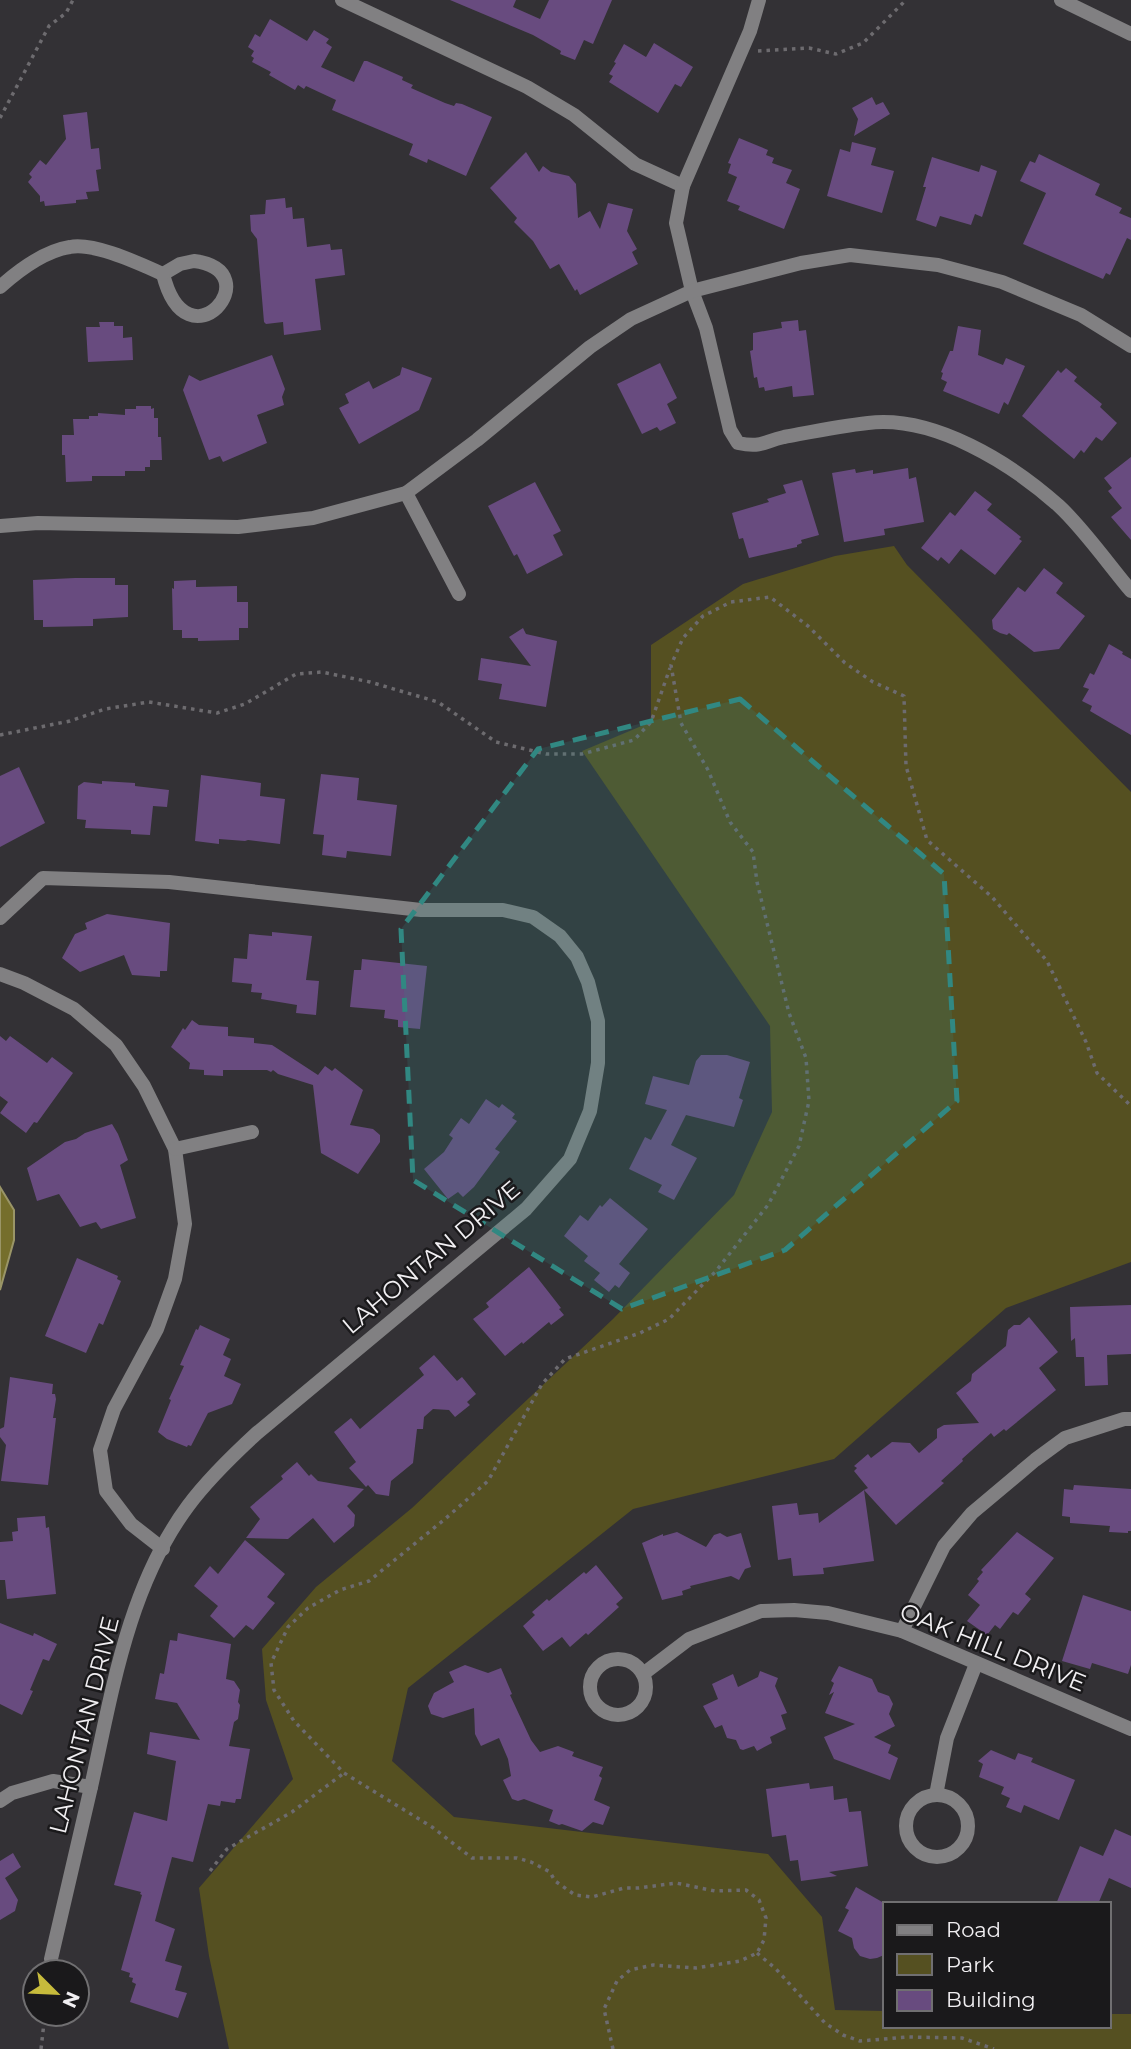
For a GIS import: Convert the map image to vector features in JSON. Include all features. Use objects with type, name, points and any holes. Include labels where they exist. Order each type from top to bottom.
[{"type":"street","points":[[342,0],[527,87],[574,115],[635,164],[683,186]]},
{"type":"street","points":[[759,0],[743,45],[683,186],[676,223],[692,290],[706,328],[730,430],[738,443],[755,447],[780,438],[870,422],[902,423],[932,430],[1006,463],[1060,507],[1131,591]]},
{"type":"street","points":[[1061,0],[1131,34]]},
{"type":"street","points":[[0,287],[47,254],[72,246],[124,257],[163,274]]},
{"type":"street","points":[[0,526],[38,523],[238,527],[313,518],[406,493],[477,440],[590,347],[631,319],[692,290],[801,263],[850,255],[938,265],[1013,286],[1082,315],[1131,346]]},
{"type":"street","points":[[194,261],[207,263],[218,268],[225,278],[227,287],[223,300],[215,311],[204,317],[192,315],[176,305],[167,292],[163,274],[180,264],[194,261]]},
{"type":"street","points":[[406,493],[459,594]]},
{"type":"street","name":"LAHONTAN DRIVE","points":[[0,918],[43,878],[169,882],[421,910],[503,910],[533,918],[560,936],[577,957],[592,995],[598,1021],[598,1063],[590,1111],[570,1159],[526,1209],[220,1466],[186,1508],[138,1600],[113,1681],[51,1958]]},
{"type":"street","points":[[0,974],[24,983],[74,1009],[116,1045],[144,1086],[175,1149],[185,1224],[175,1279],[157,1329],[114,1409],[100,1450],[106,1491],[131,1524],[163,1549]]},
{"type":"street","points":[[175,1149],[252,1132]]},
{"type":"street","points":[[902,1631],[944,1546],[972,1513],[1065,1438],[1131,1419]]},
{"type":"street","name":"OAK HILL DRIVE","points":[[643,1674],[689,1639],[761,1611],[828,1613],[902,1631],[1131,1729]]},
{"type":"street","points":[[936,1795],[947,1738],[976,1664]]},
{"type":"street","points":[[0,1801],[12,1793],[53,1781],[91,1787]]},
{"type":"street","points":[[936,1795],[954,1800],[961,1806],[968,1824],[964,1843],[958,1850],[940,1857],[930,1857],[914,1847],[906,1828],[907,1819],[918,1802],[936,1795]]},
{"type":"path","points":[[0,118],[49,26],[66,13],[74,0]]},
{"type":"path","points":[[743,45],[759,51],[809,48],[836,54],[863,43],[906,0]]},
{"type":"path","points":[[0,734],[70,721],[105,709],[149,702],[217,713],[245,704],[296,674],[322,673],[370,682],[438,702],[496,742],[546,754],[582,754],[634,740],[651,722],[683,638],[703,616],[731,602],[770,597],[808,626],[845,663],[873,682],[904,696],[906,766],[927,840],[992,897],[1046,961],[1086,1042],[1097,1073],[1131,1106]]},
{"type":"path","points":[[613,2049],[604,2009],[617,1981],[630,1970],[653,1965],[696,1968],[740,1961],[757,1953],[764,1940],[766,1918],[759,1900],[746,1890],[715,1891],[676,1883],[624,1888],[592,1897],[575,1895],[555,1881],[550,1872],[531,1862],[517,1858],[472,1857],[432,1827],[344,1773],[295,1721],[274,1690],[271,1663],[288,1627],[308,1608],[340,1590],[369,1581],[445,1520],[488,1481],[542,1384],[565,1359],[640,1333],[669,1319],[716,1271],[768,1205],[799,1146],[809,1101],[806,1058],[789,1013],[757,882],[753,852],[730,822],[708,770],[681,723],[671,666]]},
{"type":"path","points":[[210,1871],[227,1849],[292,1812],[344,1773]]},
{"type":"path","points":[[757,1953],[776,1969],[825,2024],[843,2035],[860,2040],[962,2038],[994,2049]]},
{"type":"path","points":[[41,2049],[43,2028]]},
{"type":"highlighted area","points":[[740,699],[944,874],[957,1101],[785,1250],[622,1309],[413,1180],[401,929],[538,749]]},
{"type":"green space","points":[[894,546],[907,565],[1131,792],[1131,1262],[1006,1308],[834,1459],[633,1509],[408,1688],[392,1761],[454,1817],[768,1854],[822,1917],[835,2010],[883,2011],[883,2028],[1110,2028],[1110,2014],[1131,2014],[1131,2049],[229,2049],[209,1956],[199,1888],[293,1779],[266,1700],[262,1649],[316,1587],[412,1508],[613,1319],[734,1195],[772,1112],[770,1026],[582,751],[651,722],[651,645],[743,584],[835,556]]},
{"type":"shaded area","points":[[0,1187],[14,1210],[14,1240],[0,1290]]},
{"type":"building","points":[[450,0],[516,0],[513,7],[540,19],[549,0],[612,0],[593,44],[584,40],[575,60],[560,54],[561,51],[533,35]]},
{"type":"building","points":[[270,19],[307,41],[314,30],[329,39],[326,43],[332,47],[321,67],[354,82],[364,61],[367,61],[403,77],[402,80],[413,85],[411,88],[445,103],[454,106],[456,103],[462,104],[492,117],[466,176],[428,159],[427,163],[409,155],[413,144],[332,110],[336,100],[306,86],[304,89],[298,85],[295,90],[252,62],[254,51],[248,47],[255,34],[260,37]]},
{"type":"building","points":[[654,43],[693,67],[681,87],[675,84],[658,113],[609,82],[613,76],[609,74],[624,44],[646,57]]},
{"type":"building","points":[[872,97],[876,105],[883,102],[890,114],[854,136],[858,119],[852,108]]},
{"type":"building","points":[[87,112],[91,149],[99,148],[101,169],[96,170],[99,191],[86,192],[88,199],[76,200],[76,203],[45,206],[28,182],[32,177],[29,174],[40,160],[46,165],[66,139],[63,115]]},
{"type":"building","points":[[739,138],[768,150],[766,155],[774,158],[772,163],[792,170],[786,183],[800,189],[784,229],[738,210],[740,206],[727,201],[737,177],[728,173],[731,164],[728,163]]},
{"type":"building","points":[[852,142],[876,148],[871,165],[894,171],[882,213],[827,196],[840,149],[850,152]]},
{"type":"building","points":[[526,152],[539,172],[543,166],[551,172],[569,176],[576,184],[578,218],[590,211],[600,229],[608,203],[633,209],[627,231],[637,249],[632,252],[638,264],[580,295],[559,264],[550,269],[533,241],[514,222],[517,218],[490,188]]},
{"type":"building","points":[[1039,154],[1100,184],[1095,195],[1122,208],[1119,213],[1131,218],[1131,240],[1127,238],[1110,275],[1106,273],[1103,279],[1023,244],[1046,193],[1020,181],[1030,161],[1035,163]]},
{"type":"building","points":[[932,157],[979,172],[981,165],[997,171],[982,217],[975,214],[971,225],[940,216],[936,227],[916,220]]},
{"type":"building","points":[[285,198],[286,208],[292,207],[293,219],[304,218],[307,247],[330,244],[331,250],[342,249],[345,275],[315,279],[321,330],[284,335],[283,322],[264,322],[257,239],[251,231],[250,215],[265,214],[266,200]]},
{"type":"building","points":[[798,320],[799,331],[806,330],[814,395],[793,397],[792,386],[765,391],[764,387],[759,388],[757,377],[754,378],[750,351],[753,350],[753,333],[782,328],[781,322]]},
{"type":"building","points":[[99,322],[114,322],[114,326],[123,326],[123,338],[132,337],[133,360],[88,362],[86,327],[100,327]]},
{"type":"building","points":[[958,326],[981,330],[978,355],[1003,365],[1006,358],[1025,366],[1008,405],[1004,402],[999,414],[943,391],[947,382],[941,379],[941,372],[950,351],[953,351]]},
{"type":"building","points":[[272,355],[285,389],[282,397],[284,405],[257,415],[267,443],[223,462],[220,456],[209,460],[183,390],[189,375],[200,381]]},
{"type":"building","points":[[660,363],[677,398],[667,404],[676,423],[660,431],[657,427],[642,434],[617,384]]},
{"type":"building","points":[[402,367],[432,378],[419,410],[359,444],[339,408],[349,403],[345,394],[369,381],[373,389],[400,375]]},
{"type":"building","points":[[1066,368],[1077,377],[1074,381],[1102,404],[1100,407],[1117,423],[1102,441],[1096,437],[1084,453],[1081,450],[1074,459],[1022,416],[1058,370],[1061,373]]},
{"type":"building","points":[[136,406],[154,408],[154,418],[158,418],[158,437],[161,437],[162,460],[150,460],[150,467],[145,467],[145,471],[125,471],[125,476],[92,476],[92,481],[66,482],[62,435],[74,435],[73,419],[89,419],[89,416],[98,416],[98,413],[125,415],[125,409],[136,409]]},
{"type":"building","points":[[1131,457],[1131,540],[1111,517],[1122,508],[1108,491],[1112,488],[1104,478]]},
{"type":"building","points":[[908,468],[909,479],[916,477],[924,522],[884,529],[885,535],[844,542],[832,473],[855,469],[856,473],[873,470],[873,474]]},
{"type":"building","points":[[802,480],[819,535],[801,540],[802,543],[797,547],[749,558],[743,538],[739,539],[732,513],[769,502],[767,499],[786,493],[783,485]]},
{"type":"building","points":[[535,482],[561,531],[553,535],[563,555],[527,574],[517,554],[514,556],[488,506]]},
{"type":"building","points":[[975,491],[992,504],[987,510],[1021,537],[1019,539],[1022,541],[995,575],[961,549],[949,564],[941,557],[938,561],[921,548],[950,512],[955,516]]},
{"type":"building","points":[[1044,568],[1063,583],[1056,593],[1085,616],[1059,649],[1034,652],[1009,633],[1007,635],[993,629],[992,620],[1018,587],[1025,592]]},
{"type":"building","points":[[115,578],[115,585],[128,585],[128,617],[93,619],[93,626],[43,627],[43,620],[34,620],[33,580]]},
{"type":"building","points":[[196,580],[196,587],[237,586],[237,602],[248,602],[248,628],[239,628],[239,640],[198,641],[198,638],[182,638],[182,630],[173,630],[174,581]]},
{"type":"building","points":[[523,628],[526,634],[557,641],[546,707],[499,699],[502,684],[478,680],[481,658],[531,666],[509,637]]},
{"type":"building","points":[[1109,644],[1131,659],[1131,735],[1090,711],[1092,706],[1082,701],[1089,689],[1083,687],[1090,673],[1094,675]]},
{"type":"building","points":[[19,767],[45,823],[0,847],[0,776]]},
{"type":"building","points":[[321,774],[359,778],[357,800],[397,805],[391,856],[347,851],[346,858],[322,855],[324,835],[313,834]]},
{"type":"building","points":[[201,775],[261,783],[260,796],[285,799],[280,844],[248,840],[219,839],[219,844],[195,841]]},
{"type":"building","points":[[102,781],[135,783],[135,786],[169,790],[167,807],[153,806],[150,835],[131,834],[131,830],[85,828],[86,820],[77,819],[78,786],[84,782],[102,784]]},
{"type":"building","points":[[107,914],[170,923],[167,971],[160,971],[160,977],[132,975],[124,955],[80,972],[62,958],[75,934],[87,929],[85,923]]},
{"type":"building","points":[[272,932],[312,936],[306,980],[319,981],[316,1015],[296,1013],[297,1005],[261,999],[262,993],[251,992],[252,984],[232,982],[234,958],[247,959],[249,934],[272,936]]},
{"type":"building","points":[[362,959],[427,966],[420,1029],[398,1027],[398,1020],[384,1018],[385,1010],[350,1007],[354,970],[361,970]]},
{"type":"building","points":[[192,1020],[199,1025],[228,1027],[228,1036],[254,1038],[254,1043],[272,1045],[318,1075],[325,1066],[332,1071],[335,1068],[363,1090],[350,1125],[373,1129],[380,1135],[380,1142],[358,1174],[321,1153],[313,1085],[273,1070],[223,1070],[223,1076],[204,1075],[204,1070],[189,1069],[190,1063],[171,1047],[183,1028],[185,1030]]},
{"type":"building","points":[[0,1036],[6,1041],[10,1036],[47,1063],[52,1057],[73,1073],[37,1123],[34,1122],[26,1133],[0,1113],[8,1102],[0,1096]]},
{"type":"building","points":[[701,1055],[727,1055],[750,1062],[739,1098],[743,1100],[734,1127],[686,1115],[671,1145],[697,1158],[674,1200],[658,1192],[662,1185],[629,1169],[645,1137],[651,1140],[667,1110],[645,1104],[653,1076],[689,1085],[696,1061]]},
{"type":"building","points":[[486,1099],[499,1108],[502,1104],[515,1114],[512,1118],[517,1121],[495,1149],[500,1152],[474,1187],[463,1197],[458,1192],[448,1199],[424,1169],[444,1152],[453,1138],[449,1135],[461,1118],[469,1124]]},
{"type":"building","points":[[112,1124],[128,1160],[120,1165],[136,1218],[101,1229],[96,1222],[80,1227],[59,1194],[37,1201],[27,1168],[65,1142]]},
{"type":"building","points":[[610,1198],[648,1229],[619,1264],[630,1273],[619,1288],[615,1285],[609,1292],[594,1280],[600,1273],[584,1261],[588,1256],[564,1236],[580,1215],[588,1221],[600,1205],[602,1207]]},
{"type":"building","points":[[77,1258],[118,1276],[117,1279],[121,1281],[103,1325],[99,1323],[86,1353],[45,1336]]},
{"type":"building","points":[[529,1267],[564,1315],[551,1325],[549,1322],[505,1356],[473,1319],[489,1307],[486,1303]]},
{"type":"building","points":[[1131,1305],[1131,1354],[1107,1355],[1108,1385],[1085,1386],[1084,1357],[1076,1357],[1075,1338],[1071,1341],[1070,1307]]},
{"type":"building","points":[[1029,1317],[1058,1352],[1039,1368],[1056,1390],[1006,1431],[1004,1429],[994,1437],[991,1433],[941,1481],[944,1483],[896,1525],[864,1490],[868,1488],[854,1471],[857,1468],[854,1466],[868,1454],[871,1458],[892,1442],[910,1443],[919,1453],[937,1438],[937,1429],[944,1425],[979,1423],[956,1393],[971,1381],[972,1374],[1006,1346],[1008,1330]]},
{"type":"building","points":[[200,1325],[230,1339],[223,1355],[231,1359],[224,1376],[241,1384],[232,1404],[208,1413],[191,1446],[187,1447],[158,1432],[184,1366],[180,1365]]},
{"type":"building","points":[[434,1355],[457,1381],[462,1377],[476,1394],[467,1402],[470,1405],[455,1417],[449,1410],[433,1409],[424,1417],[423,1429],[417,1429],[413,1463],[391,1481],[389,1496],[376,1494],[349,1468],[356,1462],[334,1432],[351,1418],[360,1429],[424,1375],[419,1368]]},
{"type":"building","points":[[10,1377],[53,1384],[52,1394],[55,1394],[56,1399],[53,1418],[56,1418],[48,1485],[1,1481],[6,1445],[0,1437],[0,1429],[4,1427]]},
{"type":"building","points":[[297,1462],[309,1476],[311,1474],[318,1481],[364,1489],[347,1506],[355,1515],[354,1526],[334,1543],[313,1518],[288,1539],[246,1538],[260,1519],[250,1507],[283,1479],[281,1476]]},
{"type":"building","points":[[1074,1485],[1131,1489],[1131,1531],[1109,1532],[1110,1526],[1070,1523],[1070,1517],[1062,1516],[1064,1489],[1073,1490]]},
{"type":"building","points":[[864,1490],[874,1561],[823,1568],[824,1574],[793,1576],[791,1558],[778,1560],[772,1506],[797,1503],[799,1515],[818,1513],[819,1523]]},
{"type":"building","points":[[45,1516],[46,1528],[49,1527],[56,1594],[7,1599],[5,1580],[0,1580],[0,1542],[13,1541],[12,1532],[18,1531],[17,1518]]},
{"type":"building","points":[[677,1532],[706,1547],[714,1535],[720,1533],[727,1537],[741,1533],[751,1567],[745,1569],[739,1580],[731,1576],[690,1586],[691,1588],[682,1591],[683,1595],[662,1600],[642,1543],[663,1534]]},
{"type":"building","points":[[1017,1532],[1054,1558],[1025,1594],[1031,1599],[1018,1615],[1013,1612],[1000,1629],[995,1625],[987,1635],[967,1621],[980,1605],[968,1595],[979,1581],[977,1579],[983,1572],[981,1570]]},
{"type":"building","points":[[245,1540],[285,1574],[267,1597],[275,1603],[253,1630],[246,1625],[234,1638],[210,1616],[218,1606],[194,1586],[210,1566],[218,1574]]},
{"type":"building","points":[[596,1565],[623,1598],[616,1604],[619,1607],[570,1647],[562,1637],[543,1651],[523,1626],[535,1615],[532,1612],[547,1599],[549,1601]]},
{"type":"building","points":[[1083,1595],[1131,1611],[1131,1665],[1128,1674],[1092,1663],[1090,1669],[1062,1661]]},
{"type":"building","points":[[0,1623],[33,1636],[34,1633],[57,1644],[49,1661],[43,1659],[22,1715],[0,1704]]},
{"type":"building","points":[[178,1633],[231,1644],[226,1679],[234,1681],[240,1690],[240,1705],[229,1746],[250,1749],[241,1799],[236,1799],[235,1803],[221,1801],[220,1806],[208,1804],[193,1862],[172,1857],[155,1921],[175,1929],[165,1961],[182,1966],[175,1990],[187,1993],[178,2018],[130,2002],[136,1984],[132,1982],[133,1978],[129,1977],[130,1973],[121,1970],[142,1895],[141,1892],[114,1885],[134,1812],[167,1821],[176,1761],[147,1754],[150,1732],[200,1740],[177,1703],[155,1699],[160,1673],[164,1674],[170,1640],[177,1641]]},
{"type":"building","points":[[465,1665],[488,1673],[501,1668],[512,1694],[510,1695],[531,1740],[540,1752],[558,1746],[574,1752],[572,1756],[603,1767],[594,1800],[610,1807],[603,1825],[593,1822],[582,1831],[559,1825],[549,1821],[553,1810],[524,1799],[512,1799],[503,1780],[511,1776],[508,1759],[499,1738],[481,1746],[475,1734],[474,1708],[443,1718],[431,1714],[428,1706],[434,1693],[454,1682],[449,1672]]},
{"type":"building","points":[[839,1666],[872,1679],[878,1692],[889,1696],[893,1704],[889,1714],[895,1726],[874,1737],[891,1745],[888,1753],[898,1758],[890,1780],[834,1759],[824,1737],[855,1724],[825,1713],[834,1692],[829,1695],[834,1683],[831,1681]]},
{"type":"building","points":[[760,1671],[778,1678],[775,1686],[787,1713],[781,1715],[786,1729],[770,1737],[772,1743],[757,1751],[754,1746],[743,1750],[736,1740],[727,1738],[722,1725],[715,1728],[703,1706],[718,1699],[712,1684],[733,1674],[738,1687],[758,1677]]},
{"type":"building","points":[[991,1750],[1015,1760],[1018,1753],[1033,1758],[1031,1762],[1075,1780],[1059,1820],[1024,1805],[1021,1813],[1006,1807],[1010,1798],[1001,1794],[1004,1787],[979,1777],[983,1764],[978,1761]]},
{"type":"building","points":[[809,1783],[810,1789],[833,1786],[834,1800],[847,1798],[849,1812],[861,1811],[868,1866],[829,1872],[837,1876],[801,1881],[798,1860],[790,1861],[786,1835],[772,1837],[766,1789]]},
{"type":"building","points":[[1115,1829],[1131,1836],[1131,1888],[1109,1878],[1099,1902],[1057,1902],[1080,1846],[1103,1856]]},
{"type":"building","points":[[13,1853],[21,1867],[5,1878],[18,1900],[15,1911],[0,1920],[0,1861]]},
{"type":"building","points":[[856,1887],[883,1902],[883,1955],[870,1959],[860,1956],[854,1948],[852,1938],[838,1931],[849,1910],[845,1908]]}]
